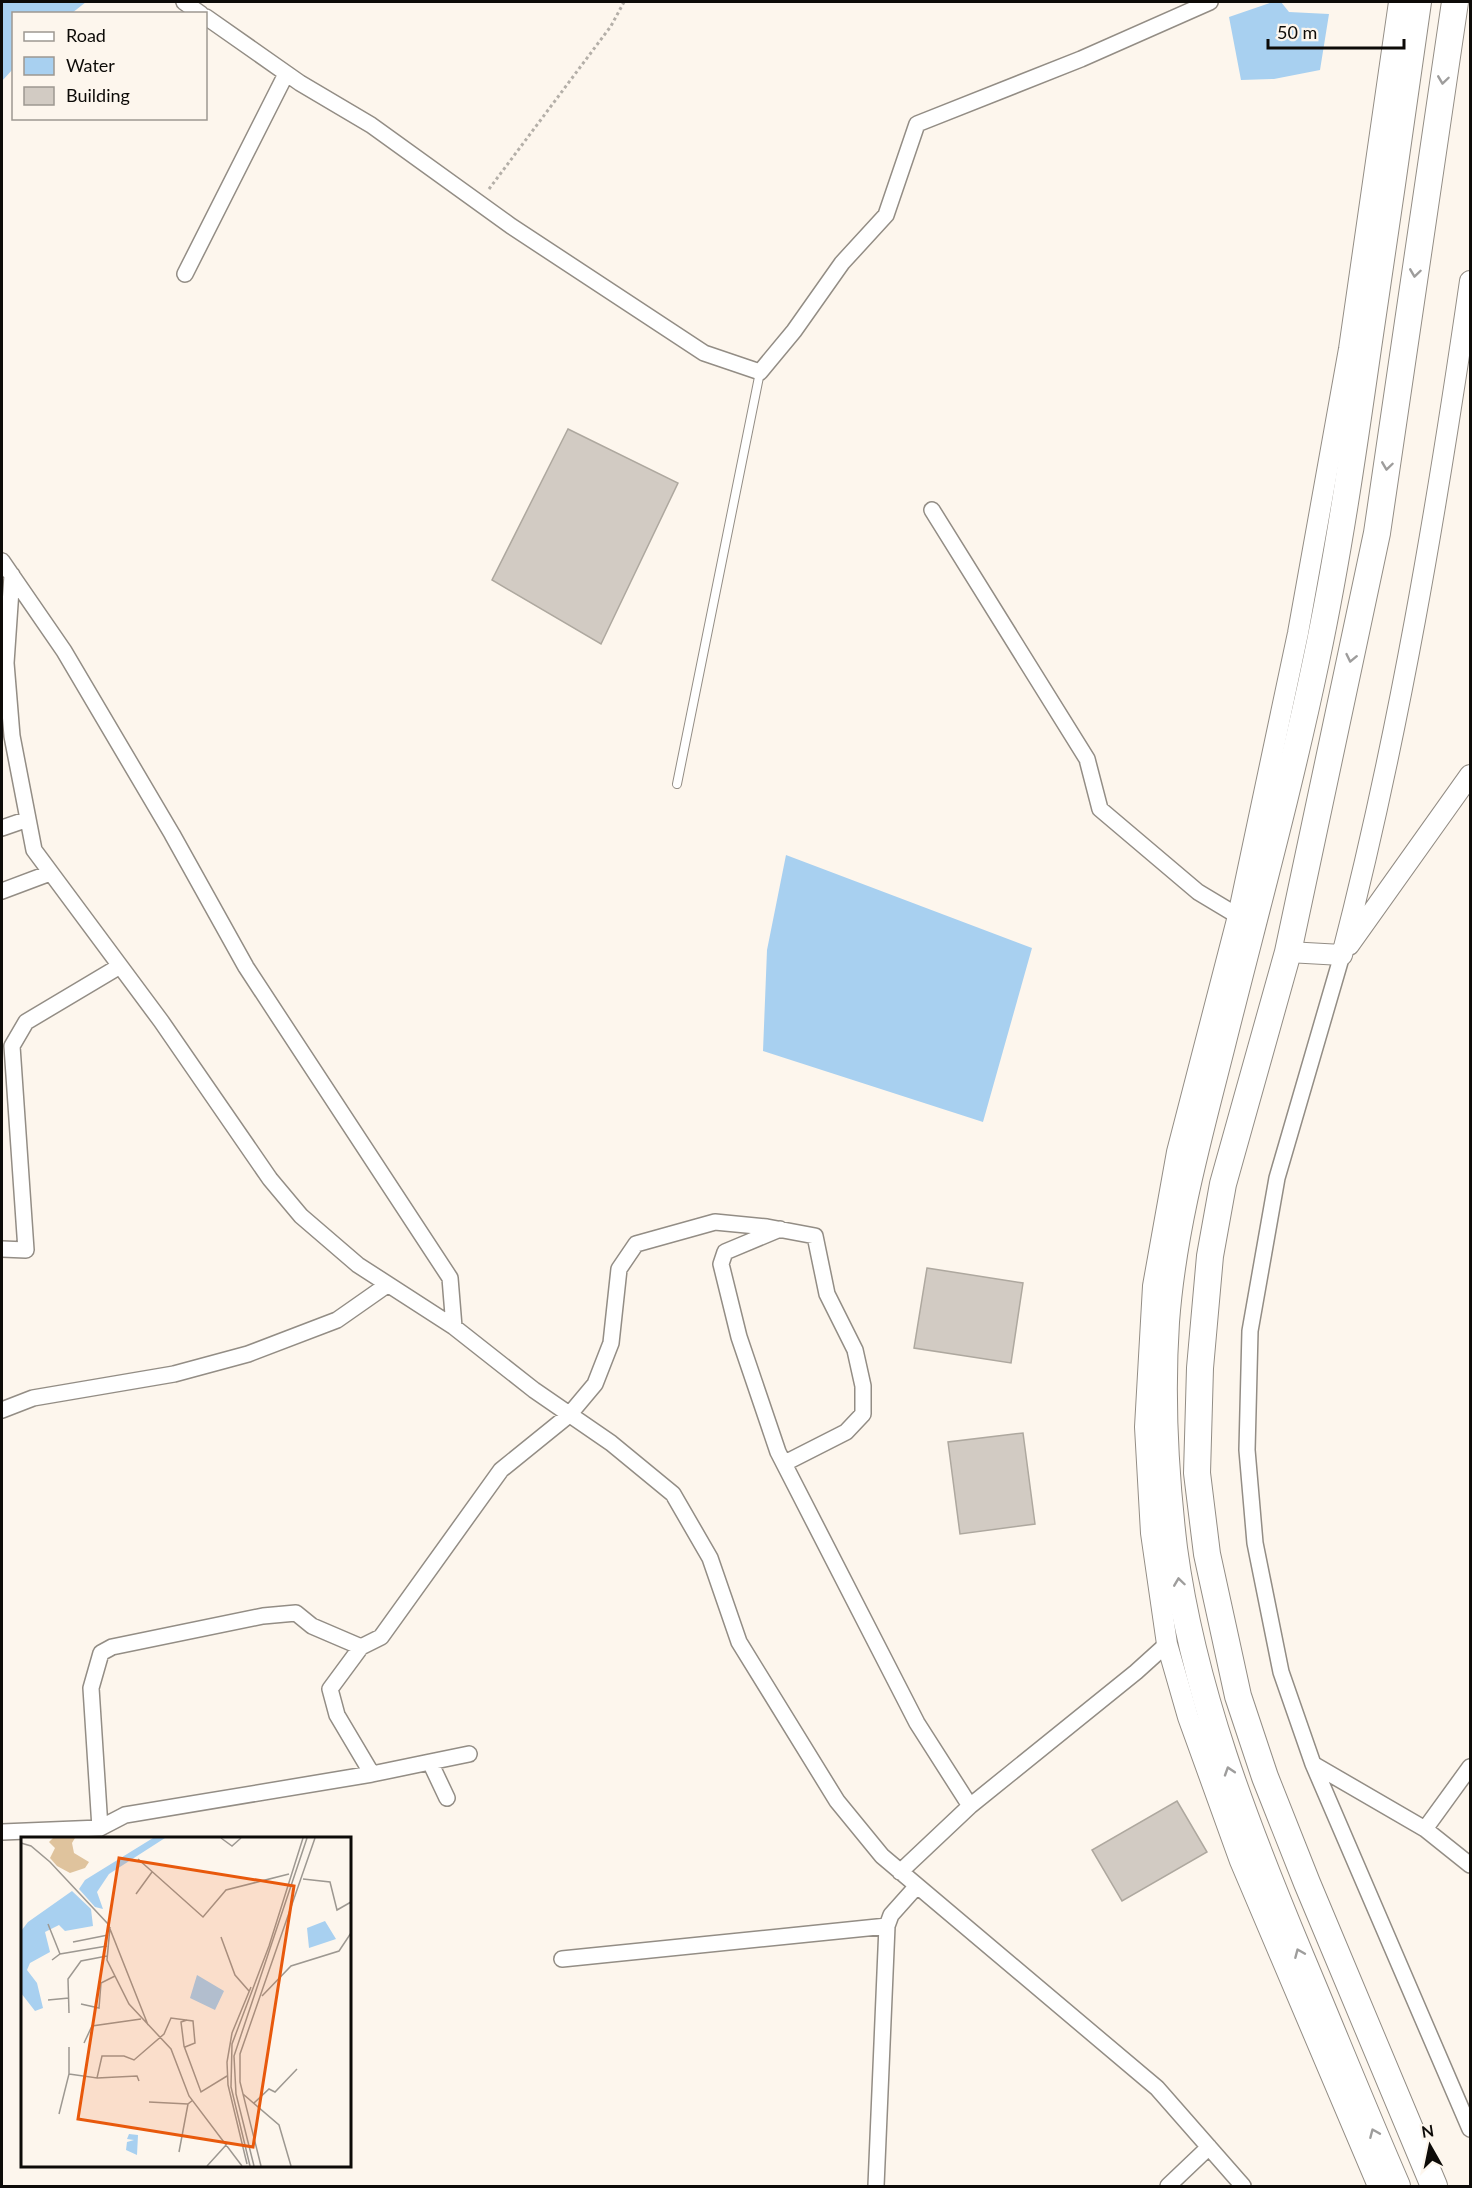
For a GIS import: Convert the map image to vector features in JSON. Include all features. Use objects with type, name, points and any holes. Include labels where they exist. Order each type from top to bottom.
[{"type":"highway","points":[[1397,2187],[1255,1842],[1231,1777],[1200,1676],[1182,1603],[1173,1542],[1165,1444],[1164,1379],[1166,1319],[1174,1254],[1199,1129],[1285,795],[1316,660],[1342,528],[1418,2]]},
{"type":"highway","points":[[1434,2187],[1306,1883],[1258,1756],[1238,1696],[1221,1623],[1207,1554],[1198,1485],[1200,1368],[1210,1256],[1223,1184],[1288,951],[1377,533],[1455,2]]},
{"type":"street","points":[[184,2],[198,12]]},
{"type":"street","points":[[207,18],[286,74],[371,125],[479,203],[704,353],[759,372],[794,331],[842,263],[886,215],[916,124],[1081,59],[1210,2]]},
{"type":"street","points":[[1378,2187],[1240,1861],[1188,1717],[1167,1644],[1151,1533],[1144,1427],[1154,1286],[1177,1152],[1238,916],[1298,633],[1347,360],[1399,2]]},
{"type":"street","points":[[185,274],[286,74]]},
{"type":"street","points":[[1470,282],[1436,507],[1372,838],[1342,955],[1277,1178],[1250,1331],[1247,1450],[1255,1543],[1281,1672],[1313,1764],[1470,2129]]},
{"type":"street","points":[[932,510],[1087,759],[1100,809],[1198,892],[1238,916]]},
{"type":"street","points":[[2,561],[64,651],[172,834],[246,967],[450,1278],[453,1327]]},
{"type":"street","points":[[12,575],[4,648],[7,738],[34,850],[120,966],[270,1179],[301,1216],[358,1265],[453,1327],[569,1415],[611,1443],[673,1494],[710,1558],[739,1642],[837,1801],[882,1856],[1157,2088],[1243,2187]]},
{"type":"street","points":[[1342,955],[1470,775]]},
{"type":"street","points":[[2,828],[28,819]]},
{"type":"street","points":[[2,891],[50,873]]},
{"type":"street","points":[[1288,951],[1342,955]]},
{"type":"street","points":[[2,1249],[26,1250],[12,1046],[26,1022],[120,966]]},
{"type":"street","points":[[372,1774],[337,1715],[330,1689],[361,1647],[381,1636],[501,1470],[569,1415],[595,1384],[611,1343],[619,1269],[636,1244],[715,1222],[780,1229],[815,1236],[827,1294],[855,1350],[863,1386],[862,1414],[846,1432],[785,1463]]},
{"type":"street","points":[[780,1229],[725,1252],[721,1264],[739,1337],[778,1452],[917,1723],[970,1806]]},
{"type":"street","points":[[2,1410],[33,1398],[174,1374],[248,1354],[337,1320],[387,1285]]},
{"type":"street","points":[[100,1828],[91,1688],[101,1653],[124,1644],[263,1616],[296,1613],[312,1626],[361,1647]]},
{"type":"street","points":[[900,1872],[970,1806],[1136,1672],[1167,1644]]},
{"type":"street","points":[[2,1832],[100,1828],[125,1815],[372,1774],[469,1754]]},
{"type":"street","points":[[430,1762],[447,1798]]},
{"type":"street","points":[[1313,1764],[1425,1829],[1470,1865]]},
{"type":"street","points":[[1425,1829],[1470,1767]]},
{"type":"street","points":[[876,2187],[887,1926],[891,1915],[916,1887]]},
{"type":"street","points":[[562,1959],[887,1926]]},
{"type":"street","points":[[1168,2187],[1209,2147]]},
{"type":"lane","points":[[677,784],[759,372]]},
{"type":"path","points":[[479,203],[611,26],[624,2]]},
{"type":"water","points":[[2,2],[86,2],[73,12],[12,12],[12,70],[2,81]]},
{"type":"water","points":[[1273,2],[1281,2],[1289,12],[1329,14],[1320,70],[1274,79],[1241,80],[1229,17]]},
{"type":"water","points":[[786,855],[1032,948],[983,1122],[763,1051],[767,950]]},
{"type":"building","points":[[568,429],[678,483],[601,644],[492,580]]},
{"type":"building","points":[[927,1268],[1023,1283],[1011,1363],[914,1348]]},
{"type":"building","points":[[1023,1433],[1035,1524],[960,1534],[948,1442]]},
{"type":"building","points":[[1177,1801],[1207,1852],[1122,1901],[1092,1850]]}]
